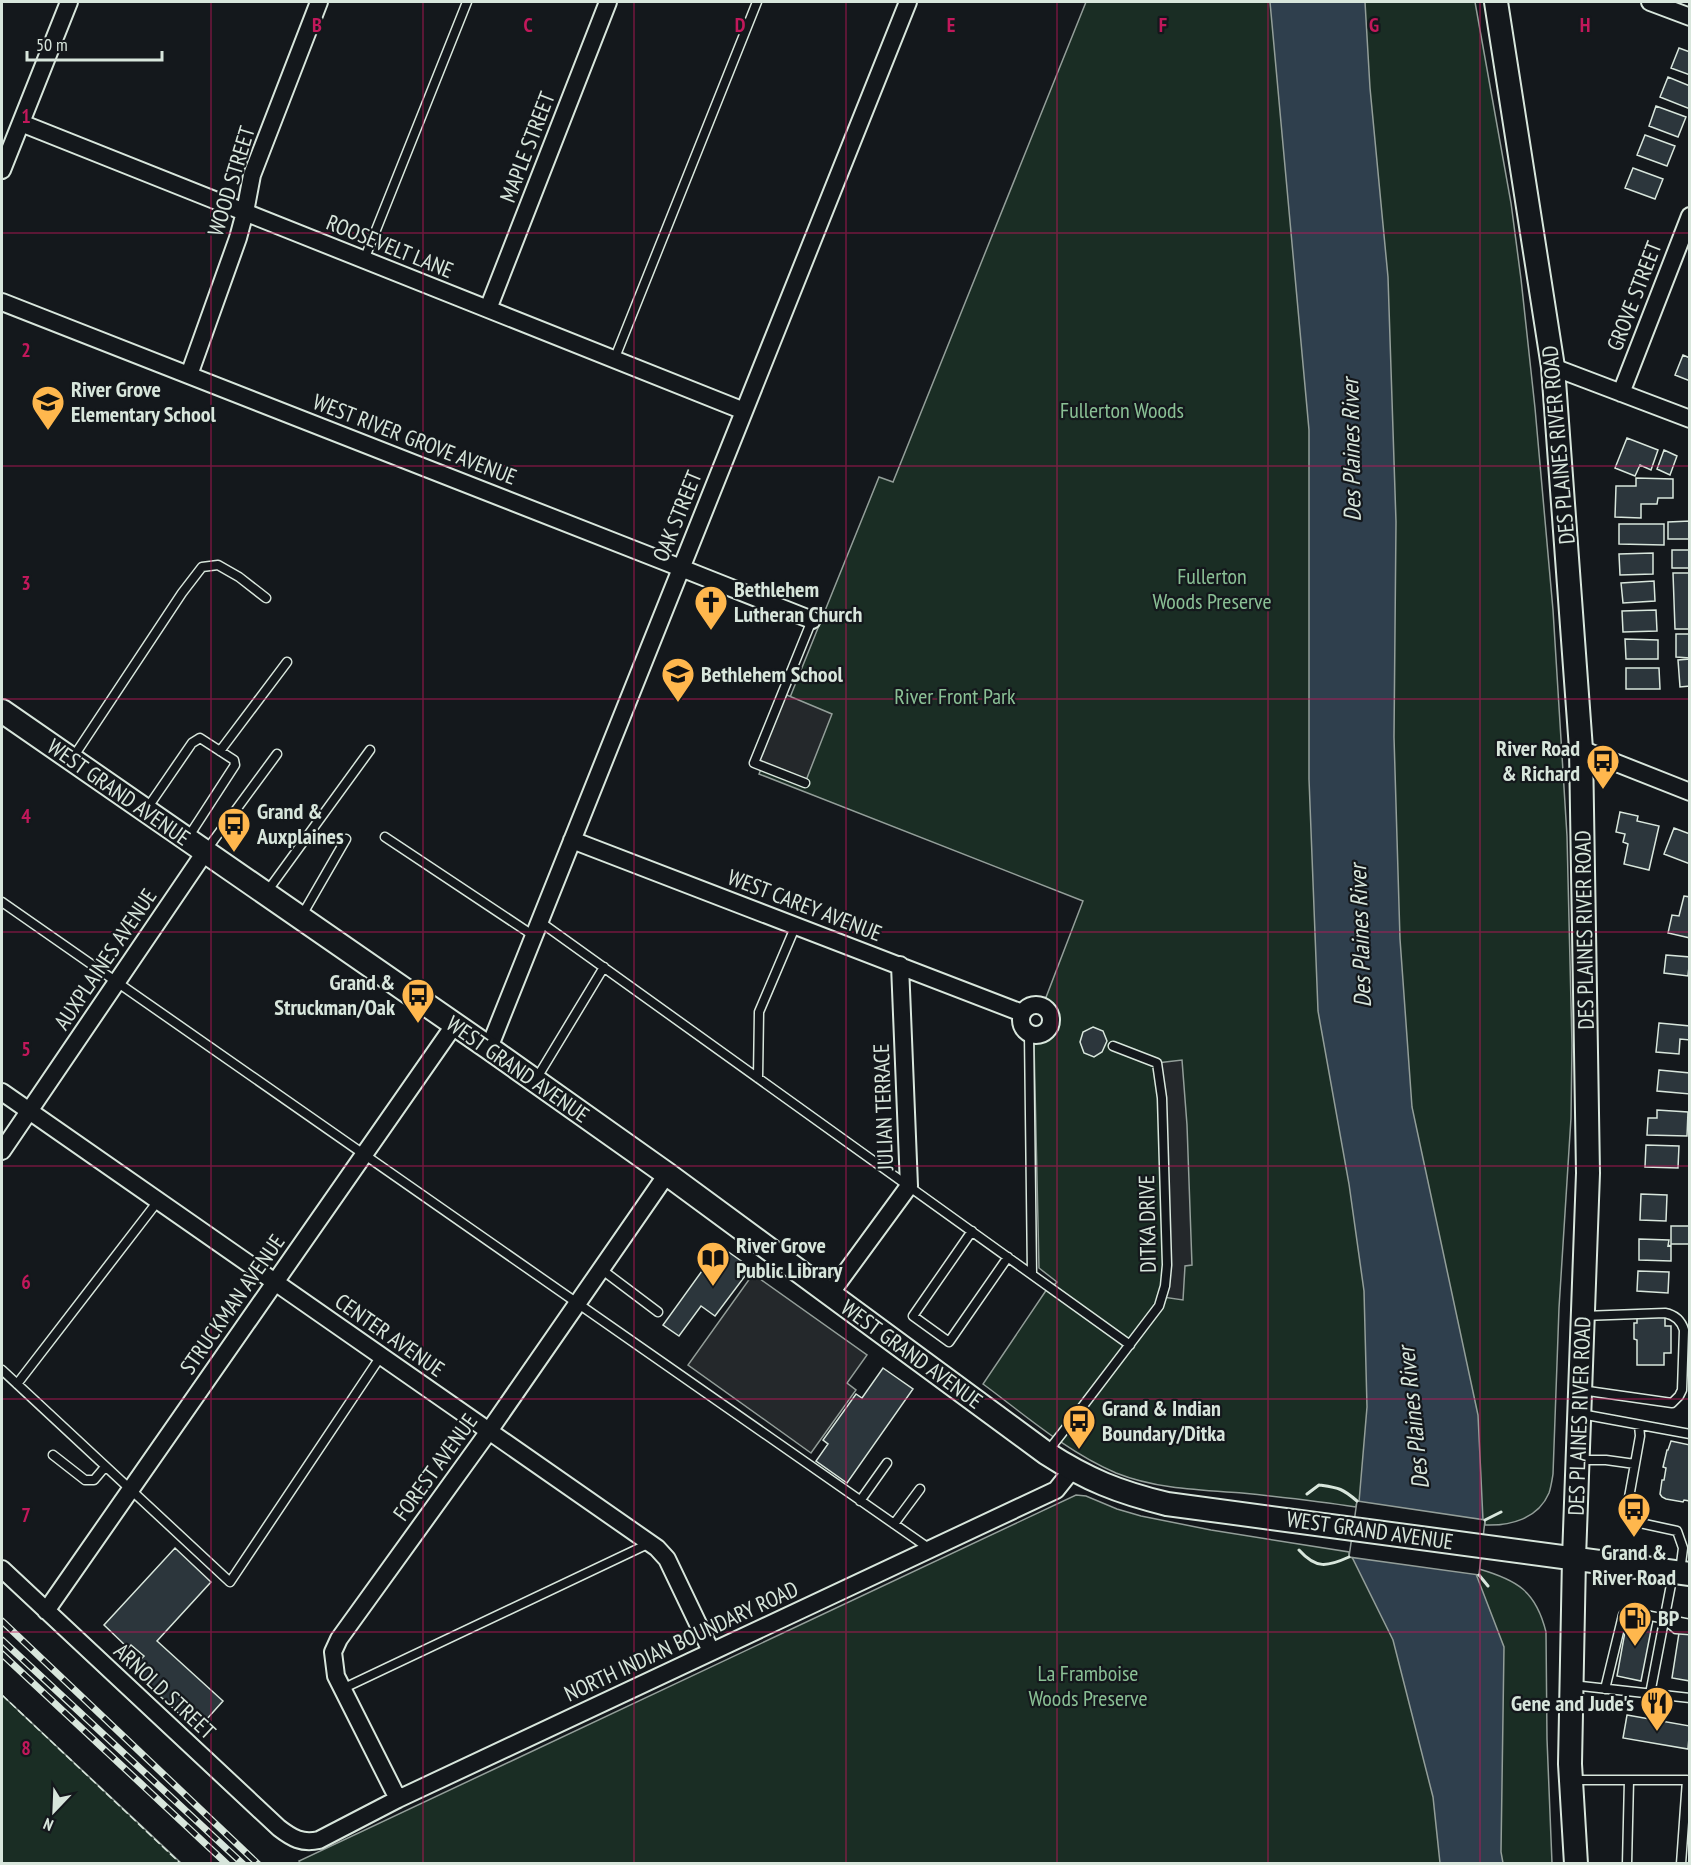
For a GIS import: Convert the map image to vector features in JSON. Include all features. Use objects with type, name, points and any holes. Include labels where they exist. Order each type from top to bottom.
[{"type":"main road","name":"DES PLAINES RIVER ROAD","points":[[1496,2],[1553,367],[1581,749],[1588,1173],[1571,1685],[1571,1780],[1576,1863]]},
{"type":"main road","name":"WEST GRAND AVENUE","points":[[2,711],[489,1047],[1072,1470],[1098,1483],[1129,1494],[1167,1503],[1681,1573]]},
{"type":"street","points":[[2,165],[69,2]]},
{"type":"street","name":"WOOD STREET","points":[[189,375],[238,238],[252,175],[319,2]]},
{"type":"street","name":"MAPLE STREET","points":[[488,309],[608,2]]},
{"type":"street","name":"OAK STREET","points":[[489,1047],[908,2]]},
{"type":"street","points":[[1650,2],[1689,17]]},
{"type":"street","name":"ROOSEVELT LANE","points":[[21,123],[744,411]]},
{"type":"street","name":"GROVE STREET","points":[[1621,393],[1689,216]]},
{"type":"street","name":"WEST RIVER GROVE AVENUE","points":[[2,302],[812,620]]},
{"type":"street","points":[[1553,367],[1689,419]]},
{"type":"street","points":[[1581,749],[1689,792]]},
{"type":"street","name":"WEST CAREY AVENUE","points":[[572,840],[1022,1012],[1029,1006],[1044,1006],[1051,1019],[1048,1029],[1040,1035],[1029,1034]]},
{"type":"street","name":"AUXPLAINES AVENUE","points":[[2,1151],[205,852]]},
{"type":"street","name":"JULIAN TERRACE","points":[[830,1294],[909,1186],[900,965]]},
{"type":"street","points":[[1022,1012],[1020,1023],[1029,1034]]},
{"type":"street","name":"STRUCKMAN AVENUE","points":[[46,1611],[455,1024]]},
{"type":"street","name":"CENTER AVENUE","points":[[2,1092],[650,1542],[667,1559],[711,1652]]},
{"type":"street","name":"FOREST AVENUE","points":[[398,1799],[336,1676],[333,1652],[339,1639],[489,1431],[667,1174]]},
{"type":"street","name":"NORTH INDIAN BOUNDARY ROAD","points":[[301,1842],[309,1843],[319,1840],[398,1799],[1056,1490],[1072,1470]]},
{"type":"street","name":"ARNOLD STREET","points":[[2,1569],[279,1828],[301,1842]]},
{"type":"lane","points":[[364,260],[467,2]]},
{"type":"lane","points":[[614,360],[756,2]]},
{"type":"lane","points":[[71,759],[182,592],[202,567],[218,566],[239,577],[266,598]]},
{"type":"lane","points":[[805,783],[753,763],[812,620]]},
{"type":"lane","points":[[220,751],[286,662]]},
{"type":"lane","points":[[145,811],[192,743],[200,738],[234,760],[235,765],[187,839]]},
{"type":"lane","points":[[265,893],[370,750]]},
{"type":"lane","points":[[205,852],[277,754]]},
{"type":"lane","points":[[385,837],[604,967],[1130,1345]]},
{"type":"lane","points":[[300,917],[346,839]]},
{"type":"lane","points":[[2,902],[930,1549]]},
{"type":"lane","points":[[758,1078],[759,1012],[796,926]]},
{"type":"lane","points":[[535,1081],[604,967]]},
{"type":"lane","points":[[1029,1034],[1032,1274]]},
{"type":"lane","name":"DITKA DRIVE","points":[[1046,1453],[1159,1306],[1165,1286],[1167,1265],[1162,1098],[1157,1063],[1113,1046]]},
{"type":"lane","points":[[17,1384],[158,1202]]},
{"type":"lane","points":[[972,1231],[913,1316],[949,1342],[1008,1257]]},
{"type":"lane","points":[[601,1269],[658,1312]]},
{"type":"lane","points":[[1580,1390],[1672,1403],[1682,1390],[1684,1330],[1682,1323],[1676,1317],[1665,1313],[1583,1316]]},
{"type":"lane","points":[[3,1374],[17,1384],[230,1582],[381,1356]]},
{"type":"lane","points":[[1579,1414],[1689,1434]]},
{"type":"lane","points":[[1639,1425],[1640,1436],[1628,1503],[1640,1522],[1677,1531],[1683,1548],[1681,1573],[1665,1620],[1650,1694]]},
{"type":"lane","points":[[53,1455],[85,1480],[94,1480],[105,1467]]},
{"type":"lane","points":[[1578,1460],[1606,1460],[1635,1464]]},
{"type":"lane","points":[[860,1501],[887,1463]]},
{"type":"lane","points":[[894,1524],[920,1489]]},
{"type":"lane","points":[[342,1689],[650,1542]]},
{"type":"lane","points":[[1605,1689],[1623,1615],[1631,1612],[1689,1624]]},
{"type":"lane","points":[[1665,1620],[1676,1629],[1689,1630]]},
{"type":"lane","points":[[1571,1685],[1689,1698]]},
{"type":"lane","points":[[1571,1780],[1687,1780],[1681,1863]]},
{"type":"lane","points":[[1627,1863],[1629,1780]]},
{"type":"green space","name":"Fullerton Woods Preserve","points":[[1086,2],[1475,2],[1511,203],[1521,279],[1553,610],[1567,836],[1572,1045],[1571,1118],[1559,1308],[1553,1474],[1549,1493],[1544,1502],[1531,1515],[1513,1522],[1485,1525],[1485,1520],[1357,1501],[1356,1507],[1271,1496],[1178,1488],[1131,1478],[1080,1455],[983,1384],[1047,1289],[1049,1290],[1057,1282],[1039,1268],[1034,1042],[1048,1040],[1054,1035],[1059,1025],[1054,1008],[1045,1000],[1083,901],[759,774],[879,477],[893,482]]},
{"type":"green space","name":"La Framboise Woods Preserve","points":[[1076,1495],[1086,1496],[1141,1516],[1211,1530],[1349,1552],[1349,1557],[1478,1575],[1479,1569],[1504,1578],[1523,1589],[1537,1606],[1546,1632],[1552,1863],[301,1864],[299,1861]]},
{"type":"green space","points":[[2,1695],[181,1863],[2,1863]]},
{"type":"shaded area","points":[[782,693],[832,714],[805,783],[754,763]]},
{"type":"shaded area","points":[[1182,1060],[1187,1125],[1192,1265],[1185,1266],[1183,1300],[1162,1297],[1165,1286],[1157,1063]]},
{"type":"shaded area","points":[[753,1274],[867,1355],[847,1383],[856,1390],[811,1453],[688,1365]]},
{"type":"water","name":"Des Plaines River","points":[[1270,2],[1365,2],[1370,88],[1388,277],[1396,522],[1394,737],[1400,939],[1412,1107],[1478,1415],[1483,1520],[1476,1574],[1504,1647],[1501,1852],[1503,1863],[1440,1863],[1433,1797],[1393,1640],[1352,1557],[1367,1407],[1364,1291],[1349,1184],[1318,1011],[1309,779],[1309,430]]},
{"type":"pier","points":[[1357,1501],[1485,1520],[1479,1575],[1349,1557]]},
{"type":"building","points":[[1679,48],[1690,52],[1690,75],[1671,68]]},
{"type":"building","points":[[1668,77],[1690,86],[1690,109],[1660,97]]},
{"type":"building","points":[[1656,106],[1686,117],[1678,137],[1649,126]]},
{"type":"building","points":[[1645,135],[1675,146],[1667,166],[1637,155]]},
{"type":"building","points":[[1633,168],[1663,179],[1655,199],[1625,188]]},
{"type":"building","points":[[1683,355],[1690,358],[1690,381],[1675,375]]},
{"type":"building","points":[[1627,438],[1658,450],[1651,470],[1640,465],[1635,476],[1615,468]]},
{"type":"building","points":[[1664,450],[1677,456],[1670,475],[1657,469]]},
{"type":"building","points":[[1636,478],[1673,479],[1673,498],[1658,498],[1657,504],[1641,504],[1641,518],[1615,517],[1616,486],[1636,486]]},
{"type":"building","points":[[1690,521],[1690,539],[1668,539],[1668,522]]},
{"type":"building","points":[[1619,524],[1664,524],[1664,545],[1619,544]]},
{"type":"building","points":[[1672,550],[1690,550],[1690,568],[1672,568]]},
{"type":"building","points":[[1653,553],[1653,574],[1620,575],[1619,554]]},
{"type":"building","points":[[1673,573],[1690,573],[1690,629],[1675,629]]},
{"type":"building","points":[[1654,581],[1655,601],[1623,603],[1621,583]]},
{"type":"building","points":[[1656,610],[1657,631],[1623,632],[1622,611]]},
{"type":"building","points":[[1676,634],[1690,634],[1690,658],[1676,657]]},
{"type":"building","points":[[1625,639],[1658,640],[1658,659],[1626,659]]},
{"type":"building","points":[[1690,659],[1690,686],[1680,687],[1678,660]]},
{"type":"building","points":[[1626,668],[1659,668],[1660,689],[1626,689]]},
{"type":"building","points":[[1620,812],[1638,816],[1637,821],[1659,826],[1649,870],[1624,864],[1628,844],[1623,842],[1625,834],[1616,832]]},
{"type":"building","points":[[1674,828],[1690,834],[1690,864],[1664,854]]},
{"type":"building","points":[[1684,896],[1690,897],[1690,938],[1668,933],[1672,915],[1679,916]]},
{"type":"building","points":[[1666,955],[1690,957],[1688,976],[1664,973]]},
{"type":"building","points":[[1659,1023],[1690,1026],[1690,1040],[1680,1039],[1679,1054],[1656,1052]]},
{"type":"building","points":[[1093,1027],[1103,1031],[1107,1041],[1102,1052],[1094,1057],[1084,1053],[1080,1042],[1083,1032]]},
{"type":"building","points":[[1659,1070],[1690,1073],[1690,1094],[1657,1091]]},
{"type":"building","points":[[1657,1110],[1688,1112],[1687,1136],[1647,1135],[1648,1118],[1657,1118]]},
{"type":"building","points":[[1646,1145],[1679,1146],[1678,1168],[1645,1167]]},
{"type":"building","points":[[1641,1194],[1667,1195],[1666,1221],[1640,1220]]},
{"type":"building","points":[[1671,1226],[1690,1226],[1690,1244],[1671,1244]]},
{"type":"building","points":[[1639,1239],[1669,1240],[1671,1261],[1639,1260]]},
{"type":"building","name":"River Grove Public Library","points":[[720,1246],[751,1268],[715,1316],[701,1306],[679,1336],[663,1325]]},
{"type":"building","points":[[1638,1271],[1669,1272],[1668,1293],[1637,1291]]},
{"type":"building","points":[[1637,1316],[1665,1317],[1665,1326],[1671,1326],[1671,1353],[1664,1353],[1664,1365],[1637,1365],[1634,1323],[1637,1323]]},
{"type":"building","points":[[883,1368],[913,1389],[847,1483],[816,1461],[828,1444],[823,1440],[856,1394],[862,1398]]},
{"type":"building","points":[[1671,1441],[1690,1445],[1690,1501],[1666,1499],[1660,1494],[1666,1468],[1663,1467]]},
{"type":"building","points":[[175,1548],[211,1582],[157,1641],[223,1701],[197,1730],[139,1677],[142,1673],[134,1666],[144,1656],[131,1645],[128,1648],[104,1625]]},
{"type":"building","name":"BP","points":[[1628,1615],[1653,1620],[1641,1681],[1617,1676]]},
{"type":"building","points":[[1679,1633],[1690,1633],[1690,1681],[1672,1678]]},
{"type":"building","name":"Gene and Jude's","points":[[1627,1715],[1690,1726],[1688,1749],[1623,1738]]},
{"type":"railway","points":[[2,1621],[258,1864]]},
{"type":"railway","points":[[2,1640],[243,1864]]},
{"type":"railway","points":[[2,1654],[227,1864]]},
{"type":"fence","points":[[2,1695],[181,1864]]},
{"type":"wall","points":[[1307,1494],[1319,1485],[1340,1489],[1357,1501]]},
{"type":"wall","points":[[1485,1520],[1501,1512]]},
{"type":"wall","points":[[1299,1550],[1311,1561],[1322,1564],[1334,1563],[1349,1557]]},
{"type":"wall","points":[[1479,1575],[1488,1586]]},
{"type":"place","name":"River Grove Elementary School","points":[[48,431]]},
{"type":"place","name":"Bethlehem Lutheran Church","points":[[711,631]]},
{"type":"place","name":"Bethlehem School","points":[[678,703]]},
{"type":"place","name":"River Road & Richard","points":[[1603,790]]},
{"type":"place","name":"Grand & Auxplaines","points":[[234,853]]},
{"type":"place","name":"Grand & Struckman/Oak","points":[[418,1024]]},
{"type":"place","name":"River Grove Public Library","points":[[713,1287]]},
{"type":"place","name":"Grand & Indian Boundary/Ditka","points":[[1079,1450]]},
{"type":"place","name":"Grand & River Road","points":[[1634,1538]]},
{"type":"place","name":"BP","points":[[1635,1647]]},
{"type":"place","name":"Gene and Jude's","points":[[1657,1732]]},
{"type":"park label","name":"Fullerton Woods","points":[[1122,410]]},
{"type":"park label","name":"River Front Park","points":[[955,696]]}]
